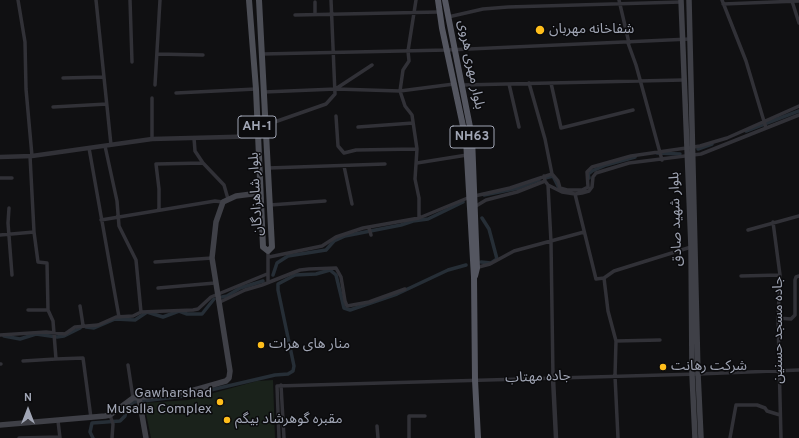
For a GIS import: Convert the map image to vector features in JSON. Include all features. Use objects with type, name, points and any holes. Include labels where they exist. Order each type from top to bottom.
[{"type":"highway","name":"بلوار مهری هروی","points":[[438,0],[439,12],[472,137],[475,268]]},
{"type":"highway","name":"بلوار مهری هروی","points":[[445,0],[448,17],[450,50]]},
{"type":"highway","name":"بلوار مهری هروی","points":[[458,84],[473,197],[476,206],[474,277],[475,380],[478,438]]},
{"type":"main road","name":"بلوار شاهزادگان","points":[[249,0],[256,89],[263,247],[269,254],[272,247],[259,0]]},
{"type":"main road","name":"بلوار شهید صادق","points":[[689,0],[691,247],[695,374],[701,438]]},
{"type":"main road","name":"بلوار شهید صادق","points":[[681,1],[683,80],[690,149]]},
{"type":"main road","name":"بلوار شهید صادق","points":[[690,156],[695,438]]},
{"type":"main road","points":[[0,425],[110,417],[137,400],[184,393],[226,381],[229,378],[230,371],[212,258],[216,222],[226,200],[260,193]]},
{"type":"main road","points":[[137,400],[146,438]]},
{"type":"street","points":[[18,0],[25,42],[26,89],[31,156],[34,232],[38,262],[47,263],[48,310],[53,321],[56,359]]},
{"type":"street","points":[[96,0],[111,145]]},
{"type":"street","points":[[130,0],[132,62]]},
{"type":"street","points":[[155,85],[160,0]]},
{"type":"street","points":[[266,125],[326,104],[336,94],[333,14],[331,0]]},
{"type":"street","points":[[416,0],[408,51],[409,61],[403,70],[400,91],[406,106],[412,115],[417,149],[415,179],[419,198],[419,218]]},
{"type":"street","points":[[448,17],[483,9],[508,7],[681,1]]},
{"type":"street","points":[[792,1],[799,23]]},
{"type":"street","points":[[766,127],[746,61],[723,2],[799,1]]},
{"type":"street","points":[[315,2],[315,14]]},
{"type":"street","points":[[619,2],[660,155]]},
{"type":"street","points":[[295,15],[414,14],[439,12]]},
{"type":"street","points":[[262,54],[450,50],[629,43],[690,39]]},
{"type":"street","points":[[157,54],[203,55]]},
{"type":"street","points":[[336,89],[372,65]]},
{"type":"street","points":[[62,78],[104,77]]},
{"type":"street","points":[[264,92],[336,89],[400,91],[458,84],[683,80]]},
{"type":"street","points":[[529,83],[545,139],[552,174],[558,181],[560,188],[567,190],[582,190],[588,187],[587,172],[592,167],[631,156],[690,156],[714,150],[766,127],[799,116]]},
{"type":"street","points":[[551,83],[561,128],[633,110]]},
{"type":"street","points":[[509,84],[518,127]]},
{"type":"street","points":[[176,93],[256,89]]},
{"type":"street","points":[[152,98],[152,139]]},
{"type":"street","points":[[53,107],[107,104]]},
{"type":"street","points":[[544,182],[562,192],[575,194],[589,191],[592,187],[593,177],[596,174],[629,163],[690,149],[727,138],[799,106]]},
{"type":"street","points":[[336,116],[338,146],[344,152],[356,150],[417,149]]},
{"type":"street","points":[[358,127],[413,123]]},
{"type":"street","points":[[0,158],[31,156],[152,139],[266,136]]},
{"type":"street","points":[[101,220],[226,200],[224,186],[203,163],[196,151],[194,138]]},
{"type":"street","points":[[105,146],[120,217],[119,226],[136,260],[141,312]]},
{"type":"street","points":[[89,148],[119,317]]},
{"type":"street","points":[[417,163],[468,155]]},
{"type":"street","points":[[159,210],[159,189],[156,164],[203,163]]},
{"type":"street","points":[[268,168],[385,164]]},
{"type":"street","points":[[344,166],[352,204]]},
{"type":"street","points":[[268,282],[267,274],[269,254],[322,246],[336,237],[362,228],[369,228],[419,218],[473,197],[510,188],[552,174]]},
{"type":"street","points":[[544,176],[544,182]]},
{"type":"street","points":[[0,178],[12,178]]},
{"type":"street","points":[[476,206],[486,200],[516,192],[544,182]]},
{"type":"street","points":[[548,185],[556,438]]},
{"type":"street","points":[[575,194],[596,279],[604,278],[614,271],[691,247]]},
{"type":"street","points":[[270,205],[325,201]]},
{"type":"street","points":[[9,208],[9,235],[12,275]]},
{"type":"street","points":[[748,230],[799,216]]},
{"type":"street","name":"جاده مسجد حسنین","points":[[773,222],[780,275],[778,370],[781,438]]},
{"type":"street","points":[[369,228],[371,235]]},
{"type":"street","points":[[0,235],[34,232]]},
{"type":"street","points":[[475,268],[490,264],[514,251],[584,232]]},
{"type":"street","points":[[155,262],[212,258]]},
{"type":"street","points":[[220,302],[245,290],[300,270],[336,268],[341,277],[345,301],[348,306],[369,302],[405,290]]},
{"type":"street","points":[[0,335],[46,332],[66,334],[75,327],[98,324],[119,317],[133,316],[141,312],[198,309],[211,297],[267,274]]},
{"type":"street","points":[[741,276],[780,275]]},
{"type":"street","points":[[778,318],[793,319],[797,310],[795,280],[796,277],[799,276]]},
{"type":"street","points":[[604,278],[608,311],[616,341],[615,376],[618,438]]},
{"type":"street","points":[[158,288],[215,283]]},
{"type":"street","points":[[80,306],[83,325]]},
{"type":"street","points":[[28,310],[48,310]]},
{"type":"street","points":[[616,341],[660,340]]},
{"type":"street","points":[[23,361],[83,358],[91,418]]},
{"type":"street","points":[[128,365],[137,400]]},
{"type":"street","name":"جاده مهتاب","points":[[279,385],[799,370]]},
{"type":"street","points":[[279,385],[279,438]]},
{"type":"street","points":[[279,385],[284,438]]},
{"type":"street","points":[[730,438],[736,405],[757,405],[765,408],[767,411],[780,415]]},
{"type":"street","points":[[410,438],[409,416],[425,416]]},
{"type":"street","points":[[110,417],[113,424],[112,438]]},
{"type":"street","points":[[18,438],[60,438],[58,421]]},
{"type":"street","points":[[377,426],[378,438]]},
{"type":"shaded area","points":[[273,380],[275,438],[151,438],[144,403],[188,400],[257,381]]},
{"type":"waterway","points":[[746,131],[799,111]]},
{"type":"waterway","points":[[698,149],[712,144]]},
{"type":"waterway","points":[[657,153],[680,154]]},
{"type":"waterway","points":[[589,178],[588,174],[592,171],[606,165],[635,157]]},
{"type":"waterway","points":[[545,178],[553,176],[559,188]]},
{"type":"waterway","points":[[484,195],[519,188],[539,180]]},
{"type":"waterway","points":[[273,275],[277,263],[288,256],[326,250],[334,241],[345,236],[428,219],[463,202]]},
{"type":"waterway","points":[[481,262],[491,263],[497,259],[489,229],[482,218]]},
{"type":"waterway","points":[[93,438],[90,432],[92,423],[120,421],[125,416],[126,407],[134,402],[185,396],[275,375],[288,374],[293,371],[294,366],[278,284],[295,275],[316,274],[330,270],[336,275],[344,308],[350,310],[397,294],[448,270],[466,265]]},
{"type":"waterway","points":[[222,297],[227,296],[240,288],[263,281]]},
{"type":"waterway","points":[[86,327],[94,328],[115,319],[135,320],[147,312],[163,317],[179,311],[187,314],[202,314],[214,299]]},
{"type":"waterway","points":[[4,336],[20,339],[36,334],[57,337],[64,336],[80,328]]},
{"type":"place","name":"شفاخانه مهربان","points":[[540,30]]},
{"type":"place","name":"منار های هرات","points":[[261,345]]},
{"type":"place","name":"شرکت رهانت","points":[[663,367]]},
{"type":"place","name":"Gawharshad Musalla Complex","points":[[220,402]]},
{"type":"place","name":"مقبره گوهرشاد بیگم","points":[[227,420]]}]
